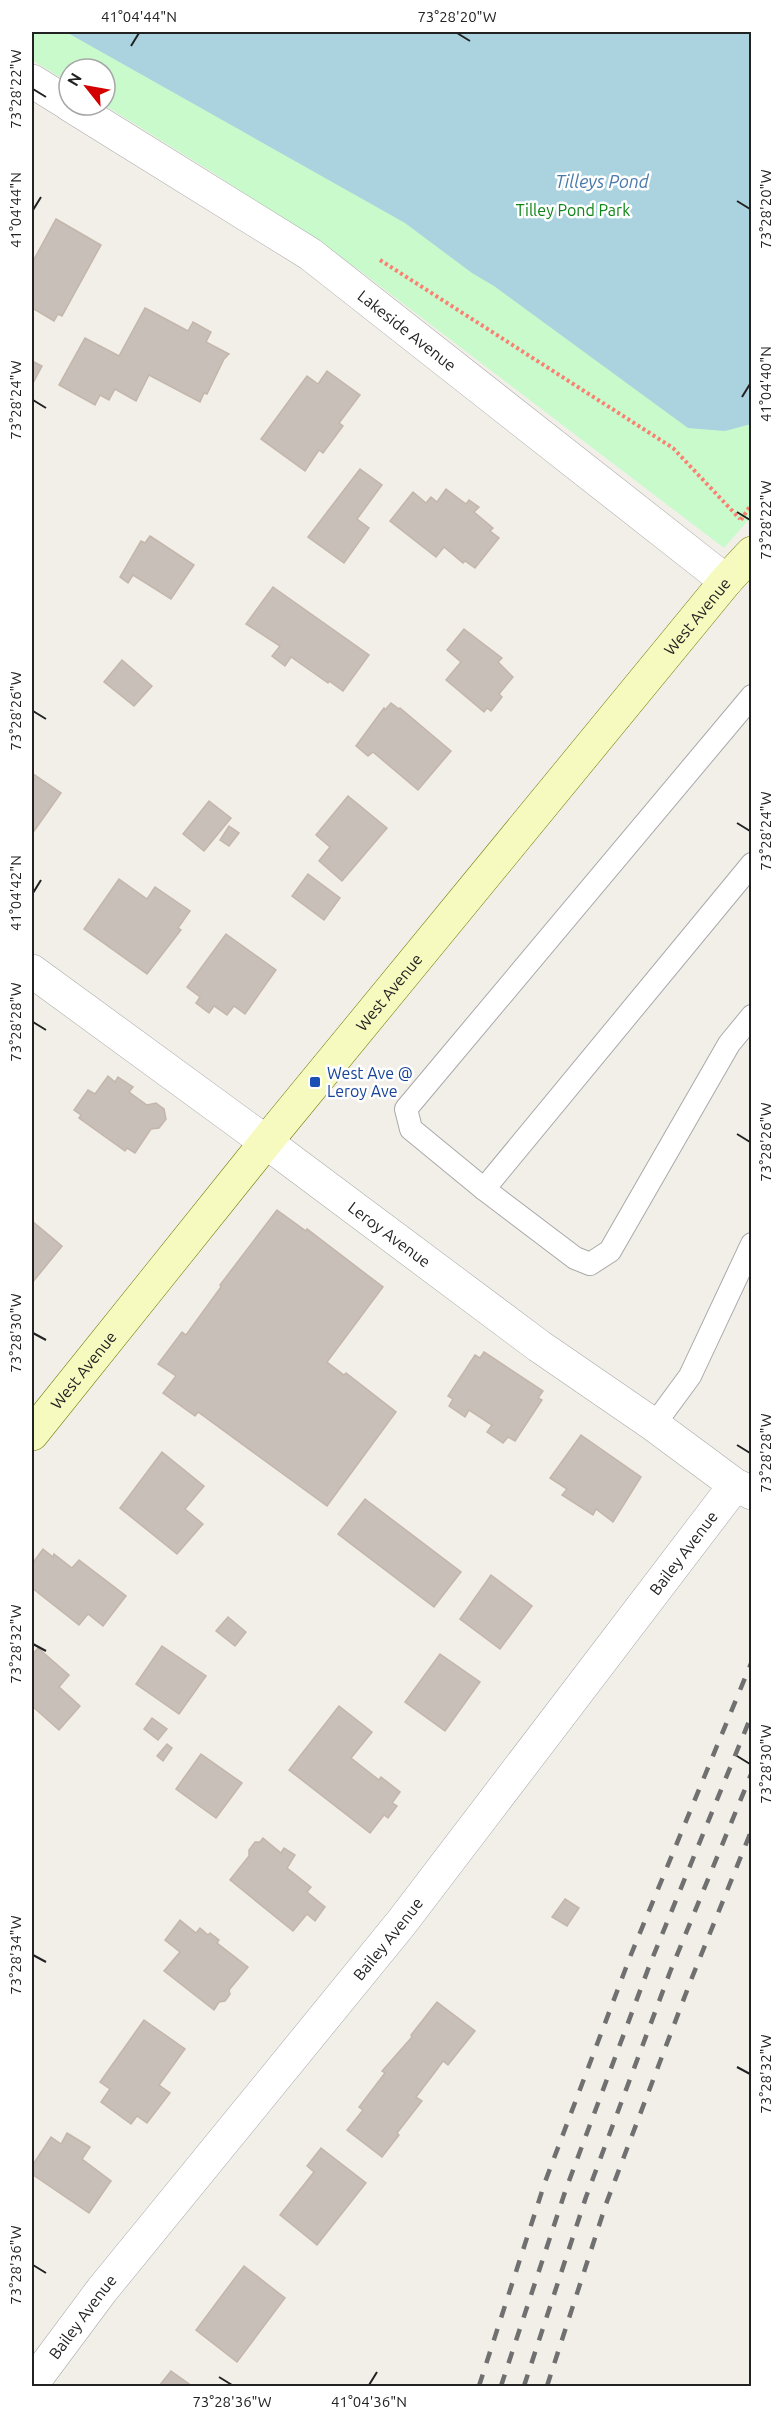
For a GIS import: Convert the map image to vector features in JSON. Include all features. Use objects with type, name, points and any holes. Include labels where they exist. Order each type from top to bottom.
[{"type":"main road","name":"West Avenue","points":[[32,1434],[266,1142],[743,566]]},
{"type":"street","name":"Lakeside Avenue","points":[[32,81],[57,97]]},
{"type":"street","name":"Lakeside Avenue","points":[[89,117],[310,254],[743,566]]},
{"type":"street","name":"Leroy Avenue","points":[[32,971],[539,1346],[743,1489]]},
{"type":"street","name":"Bailey Avenue","points":[[32,2384],[102,2290],[402,1922],[743,1489]]},
{"type":"lane","points":[[752,696],[406,1109],[411,1129],[484,1189],[575,1258],[590,1264],[610,1251],[729,1044],[752,1016]]},
{"type":"lane","points":[[484,1189],[752,864]]},
{"type":"lane","points":[[654,1425],[690,1376],[752,1244]]},
{"type":"path","points":[[374,255],[673,448],[741,519]]},
{"type":"green space","name":"Tilleys Pond","points":[[32,32],[751,32],[751,517],[724,548],[359,270],[215,174],[117,113],[117,57],[57,57],[57,76],[32,60]]},
{"type":"water","name":"Tilleys Pond","points":[[66,32],[751,32],[751,424],[725,431],[688,428],[405,223],[117,61],[117,57],[110,57]]},
{"type":"building","points":[[56,219],[101,245],[62,316],[58,314],[54,321],[32,308],[34,300],[32,298],[32,263]]},
{"type":"building","points":[[145,308],[188,331],[193,322],[211,332],[206,342],[229,354],[224,359],[207,394],[204,393],[200,402],[149,375],[136,401],[115,389],[109,400],[100,395],[95,405],[59,385],[85,338],[119,356]]},
{"type":"building","points":[[32,361],[42,366],[32,385]]},
{"type":"building","points":[[327,371],[360,395],[339,423],[343,426],[323,453],[319,450],[305,471],[261,439],[307,376],[318,384]]},
{"type":"building","points":[[360,469],[382,485],[357,519],[369,528],[344,563],[308,537]]},
{"type":"building","points":[[446,489],[466,504],[469,500],[479,507],[474,512],[493,528],[490,531],[499,538],[475,568],[465,561],[463,563],[444,547],[436,557],[390,521],[413,492],[426,503],[431,497],[437,502]]},
{"type":"building","points":[[150,536],[194,565],[171,599],[133,575],[128,583],[120,577],[141,541],[145,543]]},
{"type":"building","points":[[273,587],[369,655],[343,691],[291,657],[285,666],[272,656],[280,646],[246,624]]},
{"type":"building","points":[[464,629],[502,658],[498,662],[513,677],[499,694],[502,697],[491,711],[487,708],[484,712],[446,680],[461,662],[447,650]]},
{"type":"building","points":[[122,660],[152,686],[134,706],[104,682]]},
{"type":"building","points":[[391,703],[451,751],[418,790],[373,752],[368,756],[356,746],[384,708],[385,710]]},
{"type":"building","points":[[32,773],[61,793],[32,834]]},
{"type":"building","points":[[348,796],[387,828],[342,881],[319,861],[330,847],[316,835]]},
{"type":"building","points":[[209,801],[231,818],[204,851],[183,834]]},
{"type":"building","points":[[229,826],[239,833],[229,846],[220,840]]},
{"type":"building","points":[[308,874],[340,898],[324,920],[292,896]]},
{"type":"building","points":[[119,879],[147,899],[155,887],[190,911],[178,928],[181,930],[147,974],[84,929]]},
{"type":"building","points":[[226,934],[276,970],[245,1014],[234,1006],[227,1015],[214,1006],[209,1013],[196,1003],[200,997],[187,987]]},
{"type":"building","points":[[108,1076],[115,1082],[118,1077],[133,1087],[129,1092],[147,1105],[156,1103],[164,1109],[166,1119],[159,1128],[151,1129],[135,1153],[127,1148],[125,1151],[79,1118],[81,1115],[74,1110],[88,1090],[95,1094]]},
{"type":"building","points":[[277,1210],[306,1231],[307,1229],[383,1287],[327,1362],[344,1375],[346,1373],[396,1412],[327,1506],[198,1412],[195,1416],[163,1393],[176,1376],[158,1364],[182,1332],[186,1335],[221,1287],[220,1285]]},
{"type":"building","points":[[32,1221],[62,1246],[32,1283]]},
{"type":"building","points":[[484,1352],[543,1391],[538,1398],[542,1400],[515,1441],[508,1437],[503,1443],[487,1432],[492,1425],[469,1410],[465,1417],[449,1406],[453,1399],[448,1396],[475,1355],[480,1358]]},
{"type":"building","points":[[581,1435],[641,1477],[613,1522],[596,1509],[593,1515],[562,1495],[567,1489],[550,1478]]},
{"type":"building","points":[[162,1452],[204,1486],[185,1509],[203,1524],[177,1554],[120,1508]]},
{"type":"building","points":[[365,1499],[461,1572],[434,1607],[338,1534]]},
{"type":"building","points":[[43,1549],[53,1557],[54,1554],[72,1568],[79,1560],[126,1596],[103,1626],[88,1614],[79,1625],[32,1588],[32,1564]]},
{"type":"building","points":[[491,1575],[532,1606],[500,1649],[460,1619]]},
{"type":"building","points":[[228,1617],[246,1632],[235,1646],[216,1631]]},
{"type":"building","points":[[162,1646],[206,1676],[179,1714],[136,1684]]},
{"type":"building","points":[[38,1648],[69,1675],[59,1687],[80,1706],[59,1730],[32,1706],[32,1655]]},
{"type":"building","points":[[440,1654],[480,1682],[445,1731],[405,1702]]},
{"type":"building","points":[[339,1706],[372,1732],[351,1758],[379,1780],[381,1777],[400,1792],[392,1803],[397,1806],[388,1818],[384,1815],[370,1833],[289,1770]]},
{"type":"building","points":[[152,1718],[167,1729],[158,1740],[144,1729]]},
{"type":"building","points":[[167,1744],[172,1748],[163,1761],[157,1756]]},
{"type":"building","points":[[201,1754],[242,1783],[216,1818],[176,1789]]},
{"type":"building","points":[[263,1838],[281,1853],[284,1848],[295,1855],[287,1868],[311,1887],[307,1892],[325,1907],[315,1921],[307,1914],[293,1931],[230,1880],[249,1856],[249,1850],[255,1842],[260,1842]]},
{"type":"building","points":[[565,1899],[579,1908],[567,1926],[552,1917]]},
{"type":"building","points":[[180,1920],[196,1933],[200,1928],[208,1935],[210,1933],[219,1940],[217,1943],[248,1967],[229,1990],[230,1994],[225,2001],[219,2002],[214,2010],[164,1971],[180,1952],[165,1940]]},
{"type":"building","points":[[437,2002],[475,2031],[448,2065],[443,2061],[416,2097],[422,2101],[382,2157],[347,2130],[363,2110],[359,2107],[385,2073],[382,2071],[412,2037],[411,2035]]},
{"type":"building","points":[[144,2020],[185,2049],[159,2085],[170,2093],[147,2123],[137,2116],[131,2124],[101,2102],[110,2089],[100,2082]]},
{"type":"building","points":[[67,2133],[90,2147],[82,2159],[111,2181],[89,2213],[32,2174],[32,2166],[51,2137],[61,2144]]},
{"type":"building","points":[[321,2148],[366,2183],[317,2245],[280,2215],[314,2172],[307,2166]]},
{"type":"building","points":[[244,2266],[285,2298],[237,2362],[196,2330]]},
{"type":"building","points":[[171,2371],[192,2386],[159,2386]]},
{"type":"railway","points":[[479,2386],[545,2182],[630,1957],[752,1661]]},
{"type":"railway","points":[[501,2386],[566,2189],[650,1964],[752,1714]]},
{"type":"railway","points":[[524,2386],[586,2197],[670,1972],[752,1772]]},
{"type":"railway","points":[[547,2386],[606,2204],[691,1980],[752,1829]]},
{"type":"place","name":"West Ave @ Leroy Ave","points":[[315,1082]]},
{"type":"park label","name":"Tilley Pond Park","points":[[573,210]]}]
